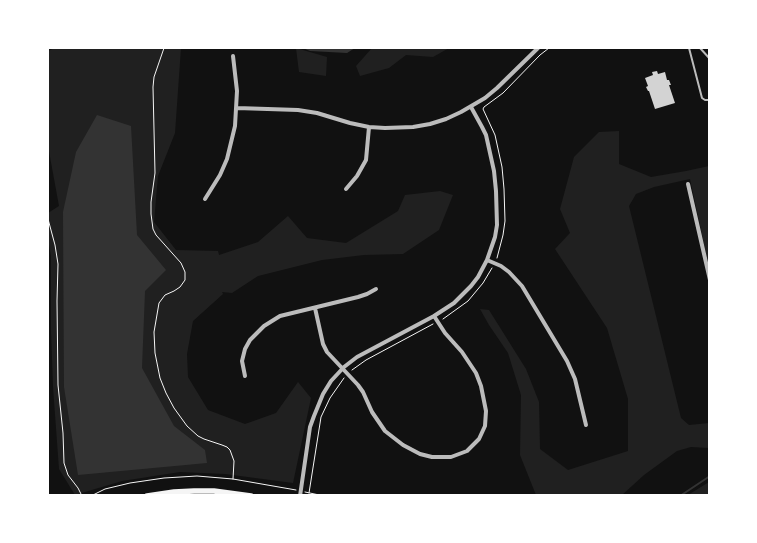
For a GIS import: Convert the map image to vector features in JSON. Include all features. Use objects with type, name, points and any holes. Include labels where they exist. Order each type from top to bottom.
[{"type":"main road","points":[[147,496],[194,491],[214,491],[251,496]]},
{"type":"street","points":[[237,108],[298,110],[317,113],[369,127],[413,127],[430,124],[446,119],[471,107],[497,88],[538,48]]},
{"type":"street","points":[[205,199],[220,175],[227,159],[235,126],[237,91],[233,56]]},
{"type":"street","points":[[300,493],[310,427],[323,394],[332,381],[342,369],[357,357],[434,316],[454,303],[478,277],[487,260],[496,225],[494,171],[486,136],[471,107]]},
{"type":"street","points":[[346,189],[357,176],[366,160],[369,127]]},
{"type":"street","points":[[688,184],[710,280]]},
{"type":"street","points":[[487,260],[509,272],[522,286],[567,361],[575,379],[586,425]]},
{"type":"street","points":[[245,376],[242,358],[245,349],[256,332],[264,326],[280,316],[358,298],[376,289]]},
{"type":"street","points":[[315,308],[323,344],[327,352],[358,385],[378,423],[403,445],[420,454],[442,458],[467,451],[479,439],[485,426],[486,411],[478,380],[469,361],[444,333],[434,316]]},
{"type":"lane","points":[[689,48],[702,98],[710,100]]},
{"type":"lane","points":[[700,48],[710,59]]},
{"type":"path","points":[[164,48],[154,76],[153,87],[156,173],[151,214],[153,230],[181,263],[186,276],[183,285],[178,290],[162,297],[159,303],[155,326],[155,353],[160,378],[174,408],[187,426],[198,436],[227,447],[230,450],[234,461],[233,479]]},
{"type":"path","points":[[309,492],[321,417],[334,391],[347,374],[366,360],[449,316],[468,301],[483,283],[494,263],[505,221],[504,189],[502,167],[495,135],[483,110],[549,48]]},
{"type":"path","points":[[48,219],[58,264],[58,385],[64,463],[68,476],[82,496]]},
{"type":"path","points":[[91,496],[105,489],[122,485],[164,478],[197,476],[233,479],[324,496]]},
{"type":"shaded area","points":[[55,48],[181,48],[175,133],[158,176],[154,222],[176,250],[218,251],[219,255],[258,242],[288,216],[307,238],[346,243],[398,211],[405,195],[440,191],[453,195],[439,230],[403,254],[364,255],[322,260],[258,276],[232,293],[222,292],[223,294],[193,321],[187,354],[188,377],[208,410],[245,424],[276,413],[298,382],[311,398],[293,483],[225,474],[180,472],[122,481],[75,495],[59,469],[53,387],[51,256],[48,240],[48,213],[59,206],[48,146],[48,51]]},
{"type":"shaded area","points":[[296,48],[327,57],[326,76],[299,72]]},
{"type":"shaded area","points":[[303,48],[355,48],[347,53],[310,51]]},
{"type":"shaded area","points":[[372,48],[449,48],[433,57],[406,55],[389,68],[360,76],[356,66]]},
{"type":"shaded area","points":[[97,115],[131,126],[137,235],[166,270],[145,291],[142,368],[174,426],[205,450],[207,463],[78,475],[64,387],[63,212],[76,152]]},
{"type":"shaded area","points":[[619,131],[619,164],[651,177],[709,166],[709,267],[690,179],[654,187],[636,194],[629,206],[681,418],[689,425],[709,423],[709,448],[691,447],[677,451],[644,475],[622,495],[536,495],[520,455],[521,395],[508,353],[480,309],[489,310],[526,369],[539,402],[540,449],[568,470],[628,451],[628,399],[607,328],[555,249],[570,233],[560,209],[574,157],[599,132]]},
{"type":"shaded area","points":[[709,482],[709,495],[688,495]]},
{"type":"building","points":[[657,71],[658,74],[665,72],[667,80],[669,80],[671,85],[669,85],[675,103],[655,109],[646,87],[648,86],[645,78],[653,75],[652,72]]},
{"type":"waterway","points":[[680,496],[710,476]]}]
